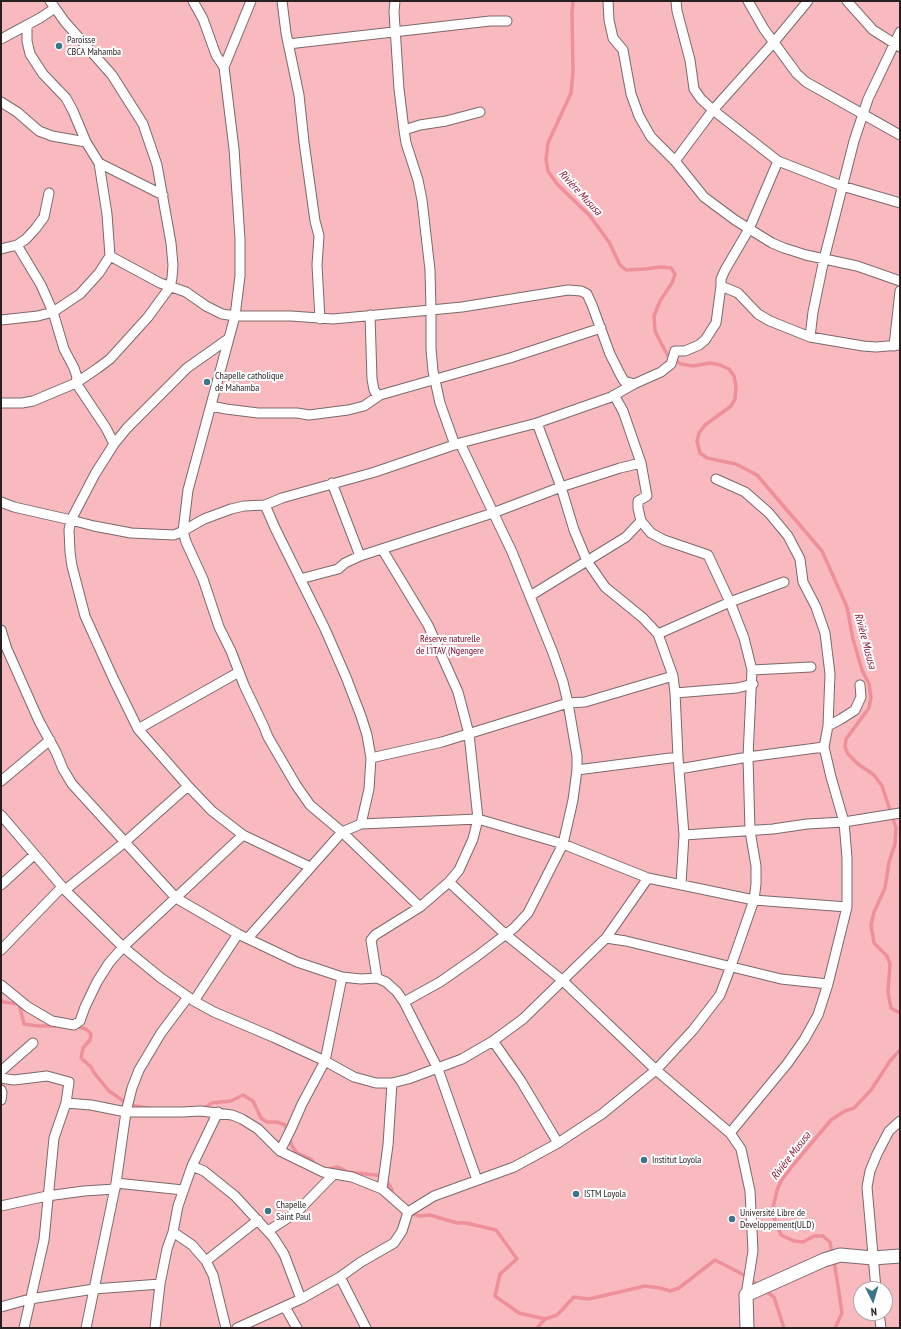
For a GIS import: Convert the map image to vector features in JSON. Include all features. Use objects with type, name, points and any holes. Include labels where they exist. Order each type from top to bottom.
[{"type":"street","points":[[193,1],[203,19],[216,55],[224,67],[234,149],[240,239],[240,283],[235,316],[188,490],[183,531],[186,542],[203,579],[219,627],[231,651],[239,672],[268,737],[296,785],[310,805],[342,832],[420,907]]},
{"type":"street","points":[[224,67],[251,1]]},
{"type":"street","points":[[282,1],[288,44],[299,95],[315,221],[319,236],[317,265],[320,319]]},
{"type":"street","points":[[394,1],[399,89],[404,130],[406,143],[418,180],[422,200],[430,270],[431,349],[440,403],[457,444],[512,552],[553,653],[563,682],[568,703],[577,756],[577,770],[573,800],[563,844],[528,913],[514,928],[476,957],[440,982],[404,1002]]},
{"type":"street","points":[[608,1],[609,20],[613,38],[623,50],[631,94],[639,116],[651,137],[675,161],[704,197],[749,229],[772,243],[784,248],[824,259],[857,266],[900,281]]},
{"type":"street","points":[[676,1],[677,11],[690,60],[694,90],[713,110],[778,161],[842,186],[900,202]]},
{"type":"street","points":[[748,1],[764,29],[797,74],[806,82],[900,134]]},
{"type":"street","points":[[675,161],[713,110],[774,42],[808,1]]},
{"type":"street","points":[[847,1],[873,30],[897,45]]},
{"type":"street","points":[[1,39],[40,18],[53,4],[65,22],[112,75],[143,124],[155,156],[171,243],[173,265],[170,287],[148,317],[110,358],[98,368],[76,383],[33,401],[22,403],[1,403]]},
{"type":"street","points":[[288,44],[490,21],[507,22]]},
{"type":"street","points":[[1,320],[38,316],[53,312],[80,294],[99,273],[110,256],[107,214],[99,163],[86,142],[66,98],[43,74],[30,54],[27,41],[27,25]]},
{"type":"street","points":[[810,337],[813,312],[824,259],[854,140],[868,100],[897,45],[900,32]]},
{"type":"street","points":[[1,102],[17,112],[39,131],[52,136],[86,142]]},
{"type":"street","points":[[404,130],[480,112]]},
{"type":"street","points":[[1,502],[14,507],[94,526],[132,533],[174,535],[204,519],[231,509],[244,506],[266,505],[282,498],[375,472],[457,444],[537,423],[614,395],[661,372],[671,364],[675,351],[685,350],[698,345],[705,340],[716,323],[721,279],[749,229],[778,161]]},
{"type":"street","points":[[99,163],[163,195]]},
{"type":"street","points":[[1,249],[17,245],[26,239],[36,228],[44,217],[49,193]]},
{"type":"street","points":[[17,245],[41,285],[53,312],[64,349],[77,377],[76,383],[106,428],[114,444]]},
{"type":"street","points":[[110,256],[170,287],[186,292],[206,306],[222,314],[235,316],[291,316],[320,319],[462,307],[568,290],[581,291],[587,294],[620,374],[624,381],[634,384]]},
{"type":"street","points":[[721,286],[738,293],[758,314],[770,321],[810,337],[863,346],[897,346],[900,291]]},
{"type":"street","points":[[370,315],[372,379],[374,390],[378,396]]},
{"type":"street","points":[[211,406],[258,413],[297,413],[309,415],[364,406],[378,396],[510,358],[601,328]]},
{"type":"street","points":[[228,339],[187,368],[127,428],[114,444],[95,474],[71,520],[69,530],[72,566],[85,616],[138,729],[212,811],[243,835],[310,867]]},
{"type":"street","points":[[237,1328],[301,1299],[340,1277],[361,1262],[394,1243],[402,1231],[408,1213],[434,1196],[514,1167],[558,1143],[602,1114],[656,1070],[693,1030],[720,995],[754,900],[756,884],[756,866],[750,830],[748,757],[753,684],[752,670],[744,638],[730,602],[708,555],[698,550],[664,540],[651,533],[641,521],[638,501],[647,496],[641,463],[623,411],[614,395]]},
{"type":"street","points":[[537,423],[562,487],[574,530],[587,561],[606,587],[643,618],[658,634],[673,676],[684,835],[680,884]]},
{"type":"street","points":[[300,579],[338,569],[345,563],[360,556],[493,513],[562,487],[620,468],[641,463]]},
{"type":"street","points":[[716,479],[745,492],[769,513],[788,536],[800,559],[803,582],[816,606],[825,633],[830,674],[828,726],[824,747],[844,822],[848,858],[846,907],[828,984],[818,1015],[804,1040],[787,1064],[730,1133]]},
{"type":"street","points":[[332,483],[360,556]]},
{"type":"street","points":[[266,505],[328,636],[351,689],[367,735],[371,758],[369,789],[361,824]]},
{"type":"street","points":[[530,596],[626,537],[641,521]]},
{"type":"street","points":[[377,978],[371,940],[375,935],[420,907],[449,882],[458,870],[473,839],[478,819],[469,734],[458,692],[428,625],[382,549]]},
{"type":"street","points":[[658,634],[730,602],[784,582]]},
{"type":"street","points":[[2,635],[39,721],[72,784],[176,898],[238,934],[297,962],[342,977],[361,979],[377,978],[391,986],[404,1002],[438,1069],[477,1180]]},
{"type":"street","points":[[752,670],[811,667]]},
{"type":"street","points":[[138,729],[239,672]]},
{"type":"street","points":[[371,758],[442,742],[568,703],[586,702],[673,676]]},
{"type":"street","points":[[675,692],[737,688],[753,684]]},
{"type":"street","points":[[828,726],[855,710],[861,697],[860,684]]},
{"type":"street","points":[[1,781],[50,740]]},
{"type":"street","points":[[679,769],[748,757],[824,747]]},
{"type":"street","points":[[577,770],[678,757]]},
{"type":"street","points":[[1,950],[64,889],[125,842],[188,786]]},
{"type":"street","points":[[684,835],[844,822],[900,813]]},
{"type":"street","points":[[1,815],[64,889],[123,947],[190,999],[325,1061],[354,1077],[376,1083],[392,1083],[408,1079],[462,1059],[493,1041],[523,1019],[606,938],[648,878]]},
{"type":"street","points":[[248,938],[342,832],[361,824],[478,819],[563,844],[648,878],[754,900],[846,907]]},
{"type":"street","points":[[1,985],[28,1007],[52,1021],[74,1025],[80,1021],[97,982],[109,963],[123,947],[243,835]]},
{"type":"street","points":[[1,885],[34,855]]},
{"type":"street","points":[[449,882],[505,934],[562,980],[656,1070],[730,1133],[741,1149],[750,1191],[753,1251],[746,1295],[747,1328]]},
{"type":"street","points":[[86,1328],[116,1186],[126,1112],[129,1098],[139,1070],[161,1033],[190,999],[238,934]]},
{"type":"street","points":[[606,938],[626,941],[781,979],[828,984]]},
{"type":"street","points":[[282,1148],[302,1104],[325,1061],[342,977]]},
{"type":"street","points":[[493,1041],[520,1081],[558,1143]]},
{"type":"street","points":[[1,1071],[33,1043]]},
{"type":"street","points":[[1,1078],[14,1080],[48,1076],[69,1082],[66,1103],[54,1138],[47,1196],[44,1240],[24,1328]]},
{"type":"street","points":[[382,1189],[386,1166],[392,1083]]},
{"type":"street","points":[[1,1090],[1,1100]]},
{"type":"street","points":[[66,1103],[91,1105],[126,1112],[201,1111],[232,1115],[242,1119],[282,1148],[322,1172],[352,1178],[382,1189],[408,1213]]},
{"type":"street","points":[[154,1328],[167,1248],[173,1232],[178,1206],[192,1166],[218,1112]]},
{"type":"street","points":[[875,1281],[867,1187],[870,1170],[876,1154],[889,1131],[900,1121]]},
{"type":"street","points":[[192,1166],[204,1171],[235,1196],[268,1231],[284,1254],[301,1299]]},
{"type":"street","points":[[268,1231],[297,1212],[334,1174]]},
{"type":"street","points":[[1,1206],[47,1196],[116,1186],[183,1190]]},
{"type":"street","points":[[206,1261],[258,1220]]},
{"type":"street","points":[[173,1232],[192,1245],[206,1261],[213,1275],[226,1328]]},
{"type":"street","points":[[746,1295],[824,1260],[840,1255],[873,1258],[900,1256]]},
{"type":"street","points":[[340,1277],[366,1328]]},
{"type":"street","points":[[1,1307],[30,1299],[94,1289],[160,1284]]},
{"type":"street","points":[[285,1307],[297,1328]]},
{"type":"green space","name":"Réserve naturelle de l'ITAV (Ngengere","points":[[1,1],[900,1],[900,1328],[1,1328]]},
{"type":"waterway","name":"Rivière Mususa","points":[[573,1],[573,72],[571,93],[548,143],[546,159],[548,171],[557,184],[590,216],[609,242],[620,265],[626,270],[661,267],[671,268],[675,274],[672,283],[660,301],[654,316],[655,331],[668,356],[681,364],[693,366],[710,363],[729,369],[734,376],[736,387],[735,399],[731,406],[705,425],[699,433],[697,441],[700,453],[707,458],[736,464],[757,475],[822,551],[847,607],[853,639],[862,670],[869,684],[871,697],[869,708],[846,739],[845,747],[848,754],[858,764],[874,775],[882,786],[896,828],[895,844],[889,862],[885,888],[874,912],[871,925],[874,943],[887,956],[890,964],[888,992],[891,1008],[900,1013]]},
{"type":"waterway","points":[[1,1000],[3,1002],[19,1004],[24,1024],[56,1026]]},
{"type":"waterway","points":[[74,1026],[86,1029],[91,1034],[90,1040],[83,1048],[81,1058],[91,1067],[109,1091],[129,1105],[149,1108]]},
{"type":"waterway","name":"Rivière Mususa","points":[[832,1254],[830,1242],[823,1236],[814,1236],[803,1242],[794,1241],[781,1235],[774,1218],[773,1208],[777,1190],[781,1181],[793,1165],[831,1120],[845,1111],[854,1108],[871,1090],[890,1061],[900,1050]]},
{"type":"waterway","points":[[201,1110],[212,1103],[231,1101],[243,1095],[253,1101],[261,1118],[267,1122],[277,1122],[285,1125],[292,1146],[297,1153],[311,1159],[316,1166]]},
{"type":"waterway","points":[[327,1169],[338,1167],[348,1172],[384,1176],[392,1190],[391,1195]]},
{"type":"waterway","points":[[409,1213],[420,1216],[430,1215],[457,1223],[466,1223],[496,1230],[517,1259],[500,1274],[495,1296],[519,1313],[545,1319],[557,1315],[574,1297],[589,1299],[645,1286],[670,1291],[679,1288],[715,1260],[744,1275],[759,1286]]},
{"type":"waterway","name":"Rivière Mususa","points":[[834,1260],[842,1313],[835,1328]]},
{"type":"waterway","points":[[764,1290],[774,1297],[784,1328]]},
{"type":"waterway","points":[[537,1328],[545,1319]]},
{"type":"place","name":"Paroisse CBCA Mahamba","points":[[59,46]]},
{"type":"place","name":"Chapelle catholique de Mahamba","points":[[207,382]]},
{"type":"place","name":"Institut Loyola","points":[[644,1160]]},
{"type":"place","name":"ISTM Loyola","points":[[576,1194]]},
{"type":"place","name":"Chapelle Saint Paul","points":[[268,1211]]},
{"type":"place","name":"Université Libre de Developpement(ULD)","points":[[732,1219]]}]
